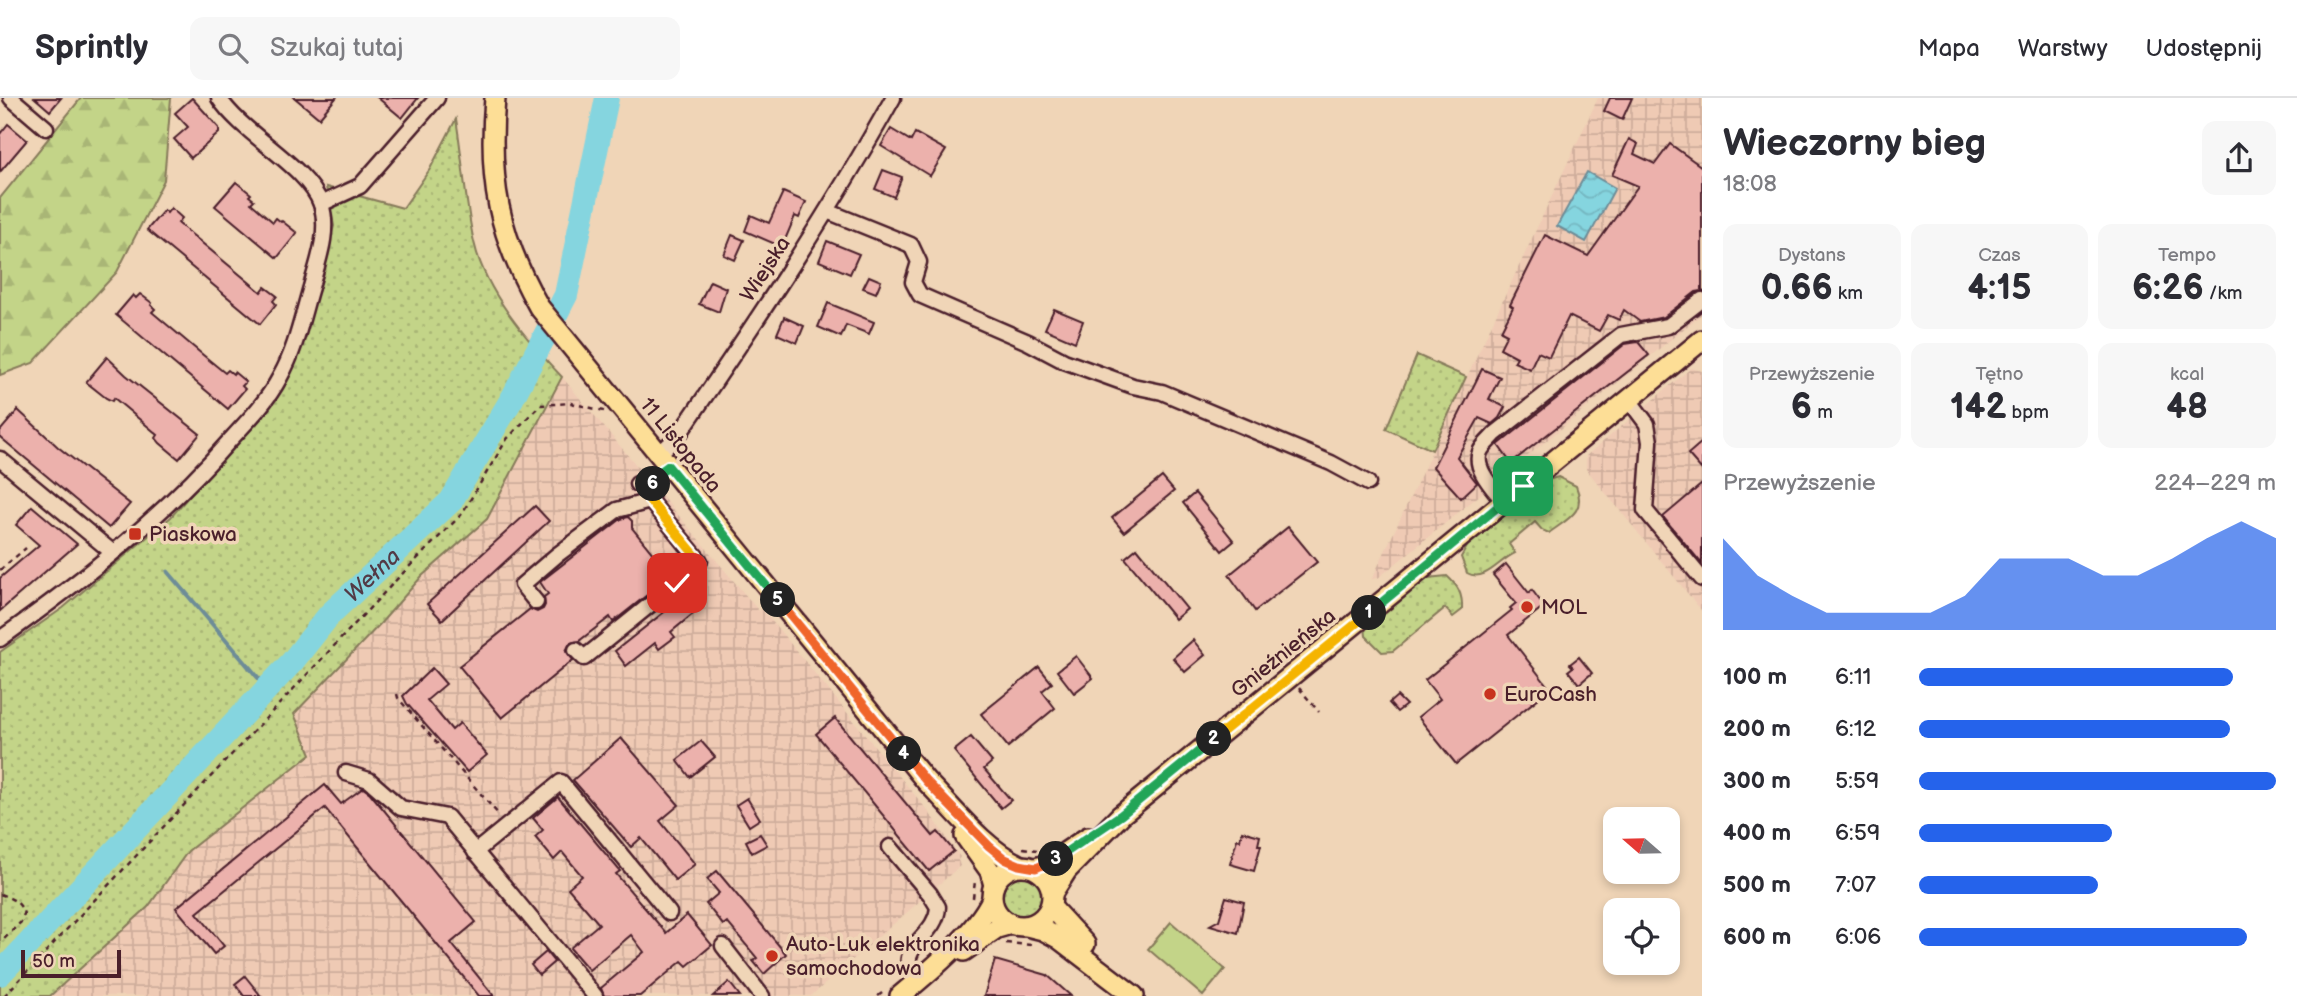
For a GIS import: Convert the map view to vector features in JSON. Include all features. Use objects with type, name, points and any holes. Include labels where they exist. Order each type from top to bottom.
[{"type":"main road","name":"11 Listopada","points":[[495,98],[492,144],[499,209],[514,258],[540,307],[926,781],[990,871],[993,892]]},
{"type":"main road","name":"Gnieźnieńska","points":[[1030,858],[1048,864],[1121,815],[1702,340]]},
{"type":"main road","name":"11 Listopada","points":[[926,781],[1005,859],[1030,858]]},
{"type":"main road","name":"Gnieźnieńska","points":[[1052,900],[1066,870],[1121,815]]},
{"type":"main road","points":[[900,996],[979,922],[1004,871],[1030,858],[1047,878],[1052,900],[1067,928],[1131,993]]},
{"type":"main road","points":[[993,892],[998,914],[1016,935]]},
{"type":"main road","points":[[1016,935],[1041,920],[1052,900]]},
{"type":"main road","points":[[922,978],[952,959],[1016,935],[1043,930],[1058,938],[1131,993]]},
{"type":"street","points":[[0,103],[4,98]]},
{"type":"street","points":[[11,98],[46,128]]},
{"type":"street","points":[[0,639],[163,512],[187,488],[244,424],[279,379],[296,341],[323,242],[325,225],[321,204],[303,178],[233,116],[219,98]]},
{"type":"street","points":[[321,204],[360,186],[437,98]]},
{"type":"street","name":"Wiejska","points":[[637,484],[652,478],[788,274],[893,98]]},
{"type":"street","points":[[827,211],[911,245],[919,262],[913,282],[920,295],[1028,342],[1064,361],[1133,386],[1161,392],[1331,463],[1368,483]]},
{"type":"street","points":[[1504,502],[1481,471],[1479,460],[1480,452],[1495,434],[1621,335],[1668,326],[1702,300]]},
{"type":"street","points":[[1629,400],[1647,424],[1650,442],[1645,510],[1702,579]]},
{"type":"street","points":[[2,465],[112,552]]},
{"type":"street","points":[[650,501],[652,478]]},
{"type":"street","points":[[536,602],[522,585],[617,510],[650,501]]},
{"type":"street","points":[[576,650],[584,658],[677,583],[700,561],[650,501]]},
{"type":"street","points":[[346,772],[369,780],[401,808],[447,817],[595,996]]},
{"type":"street","points":[[475,852],[561,782],[669,913]]},
{"type":"street","points":[[890,847],[938,907],[934,923],[912,947],[908,958],[908,967],[922,978]]},
{"type":"street","points":[[723,946],[762,996]]},
{"type":"path","points":[[4,996],[389,587],[461,515],[507,439],[540,405],[570,403],[610,413]]},
{"type":"path","points":[[0,570],[26,548]]},
{"type":"path","points":[[1290,677],[1319,712]]},
{"type":"path","points":[[397,694],[508,825]]},
{"type":"path","points":[[972,904],[976,874]]},
{"type":"path","points":[[0,894],[21,905],[24,914],[21,922],[0,943]]},
{"type":"path","points":[[1016,935],[990,938],[1016,935]]},
{"type":"shaded area","points":[[1598,98],[1702,98],[1702,314],[1378,578],[1372,579]]},
{"type":"shaded area","points":[[1691,368],[1702,371],[1702,611],[1586,469],[1586,456]]},
{"type":"shaded area","points":[[562,377],[759,611],[762,609],[928,811],[960,857],[960,866],[811,996],[50,996],[148,907],[188,851],[311,755],[293,714],[422,576],[487,519]]},
{"type":"green space","points":[[81,98],[171,98],[164,180],[117,272],[33,363],[0,375],[0,198]]},
{"type":"green space","points":[[456,119],[468,212],[480,261],[509,315],[562,377],[487,519],[422,576],[294,714],[311,754],[188,851],[148,907],[50,996],[0,996],[0,652],[63,608],[171,517],[280,390],[300,349],[334,226],[326,187],[403,208],[430,169]]},
{"type":"green space","points":[[1417,355],[1466,377],[1432,450],[1386,429]]},
{"type":"green space","points":[[1558,477],[1576,486],[1579,502],[1573,514],[1549,533],[1535,522],[1509,544],[1515,553],[1486,573],[1467,573],[1461,557],[1468,545],[1548,480]]},
{"type":"green space","points":[[1447,576],[1457,587],[1462,599],[1462,610],[1453,617],[1445,608],[1393,651],[1382,652],[1366,636],[1365,626],[1427,578]]},
{"type":"green space","points":[[1023,874],[1032,875],[1039,880],[1044,887],[1044,905],[1039,912],[1032,917],[1023,918],[1014,917],[1007,912],[1002,905],[1001,896],[1002,887],[1007,880],[1014,875]]},
{"type":"green space","points":[[1171,922],[1225,969],[1203,996],[1148,949]]},
{"type":"water","points":[[1587,172],[1615,188],[1586,242],[1557,226]]},
{"type":"building","points":[[35,98],[61,98],[50,111]]},
{"type":"building","points":[[192,98],[219,128],[219,133],[191,158],[174,139],[188,127],[175,113]]},
{"type":"building","points":[[295,98],[336,98],[319,118]]},
{"type":"building","points":[[378,98],[418,98],[402,118]]},
{"type":"building","points":[[1610,98],[1632,98],[1622,120],[1604,111]]},
{"type":"building","points":[[8,124],[27,140],[0,172],[0,134]]},
{"type":"building","points":[[891,129],[911,141],[915,133],[946,150],[930,176],[881,146]]},
{"type":"building","points":[[1629,139],[1638,144],[1634,154],[1655,164],[1670,144],[1702,167],[1702,291],[1696,292],[1664,317],[1640,322],[1624,310],[1619,320],[1608,315],[1599,331],[1569,316],[1549,357],[1538,352],[1530,369],[1514,362],[1517,357],[1500,348],[1507,334],[1501,331],[1513,307],[1510,305],[1545,235],[1588,256],[1638,186],[1612,175]]},
{"type":"building","points":[[883,170],[902,177],[894,197],[875,189]]},
{"type":"building","points":[[236,182],[251,194],[249,196],[254,200],[251,203],[273,222],[276,218],[297,233],[277,258],[215,206]]},
{"type":"building","points":[[783,192],[806,202],[799,218],[795,216],[782,247],[745,231],[751,215],[769,223]]},
{"type":"building","points":[[171,208],[182,218],[178,223],[261,292],[265,287],[277,296],[273,301],[276,304],[260,324],[147,230],[164,210],[167,213]]},
{"type":"building","points":[[732,235],[744,240],[735,260],[724,255]]},
{"type":"building","points":[[827,241],[859,254],[850,274],[819,261]]},
{"type":"building","points":[[869,276],[881,281],[876,293],[863,288]]},
{"type":"building","points":[[710,281],[726,288],[719,312],[699,304]]},
{"type":"building","points":[[140,294],[152,303],[155,309],[152,312],[203,355],[225,373],[228,370],[233,374],[234,372],[246,382],[242,386],[245,389],[228,409],[116,315],[133,295],[136,298]]},
{"type":"building","points":[[828,303],[874,322],[869,334],[846,325],[841,337],[818,327]]},
{"type":"building","points":[[1054,309],[1083,321],[1075,342],[1045,329]]},
{"type":"building","points":[[784,317],[804,326],[797,343],[777,334]]},
{"type":"building","points":[[1638,342],[1649,355],[1511,463],[1498,445],[1625,344]]},
{"type":"building","points":[[107,357],[200,434],[179,459],[160,443],[156,438],[158,435],[114,398],[112,401],[106,398],[86,382]]},
{"type":"building","points":[[1482,369],[1500,377],[1489,399],[1505,407],[1492,424],[1479,418],[1457,457],[1477,483],[1461,498],[1433,467]]},
{"type":"building","points":[[18,410],[58,447],[130,504],[109,528],[0,437],[0,431]]},
{"type":"building","points":[[1702,442],[1702,470],[1688,454]]},
{"type":"building","points":[[1162,477],[1174,491],[1124,532],[1112,518]]},
{"type":"building","points":[[1702,484],[1702,564],[1663,517]]},
{"type":"building","points":[[1195,493],[1234,541],[1222,551],[1183,503]]},
{"type":"building","points":[[32,506],[77,544],[0,611],[0,578],[39,545],[16,525]]},
{"type":"building","points":[[535,506],[549,521],[442,620],[427,604]]},
{"type":"building","points":[[628,517],[632,521],[632,528],[671,576],[613,622],[610,617],[579,641],[570,643],[566,651],[573,660],[502,718],[459,666],[530,609],[537,612],[543,609],[544,597],[548,594],[540,582],[621,519]]},
{"type":"building","points":[[1288,527],[1317,562],[1255,611],[1229,575]]},
{"type":"building","points":[[1137,548],[1187,609],[1175,619],[1125,558]]},
{"type":"building","name":"EuroCash","points":[[1506,564],[1529,593],[1532,590],[1544,606],[1508,635],[1550,689],[1456,764],[1418,717],[1440,699],[1425,680],[1512,610],[1510,608],[1516,603],[1493,575]]},
{"type":"building","points":[[687,594],[699,609],[671,632],[675,637],[659,649],[655,643],[626,666],[615,651]]},
{"type":"building","points":[[1193,640],[1205,655],[1185,672],[1173,658]]},
{"type":"building","points":[[1076,656],[1093,678],[1074,693],[1057,671]]},
{"type":"building","points":[[1579,657],[1592,673],[1579,684],[1568,671],[1573,667],[1570,664]]},
{"type":"building","points":[[1039,667],[1052,683],[1042,691],[1055,708],[1008,747],[981,714]]},
{"type":"building","points":[[432,668],[446,684],[427,700],[452,730],[460,723],[487,755],[467,772],[403,696]]},
{"type":"building","points":[[1397,696],[1406,705],[1397,712],[1389,703]]},
{"type":"building","points":[[835,718],[933,836],[938,832],[954,851],[929,871],[816,734]]},
{"type":"building","points":[[971,737],[992,762],[984,769],[1011,800],[1001,808],[954,751]]},
{"type":"building","points":[[621,738],[679,805],[660,821],[695,864],[675,880],[641,838],[631,847],[573,780]]},
{"type":"building","points":[[701,741],[715,757],[690,777],[677,760]]},
{"type":"building","points":[[325,785],[341,804],[363,788],[370,793],[476,922],[451,943],[494,996],[479,996],[325,808],[197,913],[224,946],[214,954],[176,908]]},
{"type":"building","points":[[558,797],[620,871],[616,874],[666,933],[687,915],[712,945],[687,966],[682,961],[640,996],[604,996],[601,988],[644,952],[631,935],[589,970],[570,948],[599,924],[568,888],[582,876],[562,852],[554,860],[535,837],[543,830],[533,818]]},
{"type":"building","points":[[747,798],[760,819],[749,826],[736,805]]},
{"type":"building","points":[[1242,831],[1260,836],[1258,845],[1261,845],[1254,871],[1230,864]]},
{"type":"building","points":[[760,834],[767,845],[752,853],[746,841]]},
{"type":"building","points":[[717,871],[786,954],[764,974],[753,961],[757,958],[727,922],[723,925],[706,904],[719,893],[707,879]]},
{"type":"building","points":[[1226,897],[1244,902],[1238,933],[1210,925],[1219,920]]},
{"type":"building","points":[[546,952],[554,962],[539,975],[531,965]]},
{"type":"building","points":[[995,960],[1047,975],[1071,996],[984,996]]},
{"type":"building","points":[[245,976],[261,996],[244,996],[235,984]]},
{"type":"building","points":[[729,982],[740,996],[713,996]]},
{"type":"waterway","name":"Wełna","points":[[0,974],[292,662],[330,614],[451,501],[513,397],[566,295],[607,98]]},
{"type":"waterway","points":[[168,572],[267,688]]},
{"type":"place","name":"Piaskowa","points":[[135,534]]},
{"type":"place","name":"MOL","points":[[1527,607]]},
{"type":"place","name":"EuroCash","points":[[1490,694]]},
{"type":"place","name":"Auto-Luk elektronika samochodowa","points":[[772,956]]},
{"type":"route","points":[[677,583],[700,561],[650,501],[652,478],[668,466],[926,781],[1005,859],[1036,868],[1060,857],[1121,815],[1523,486]]}]
